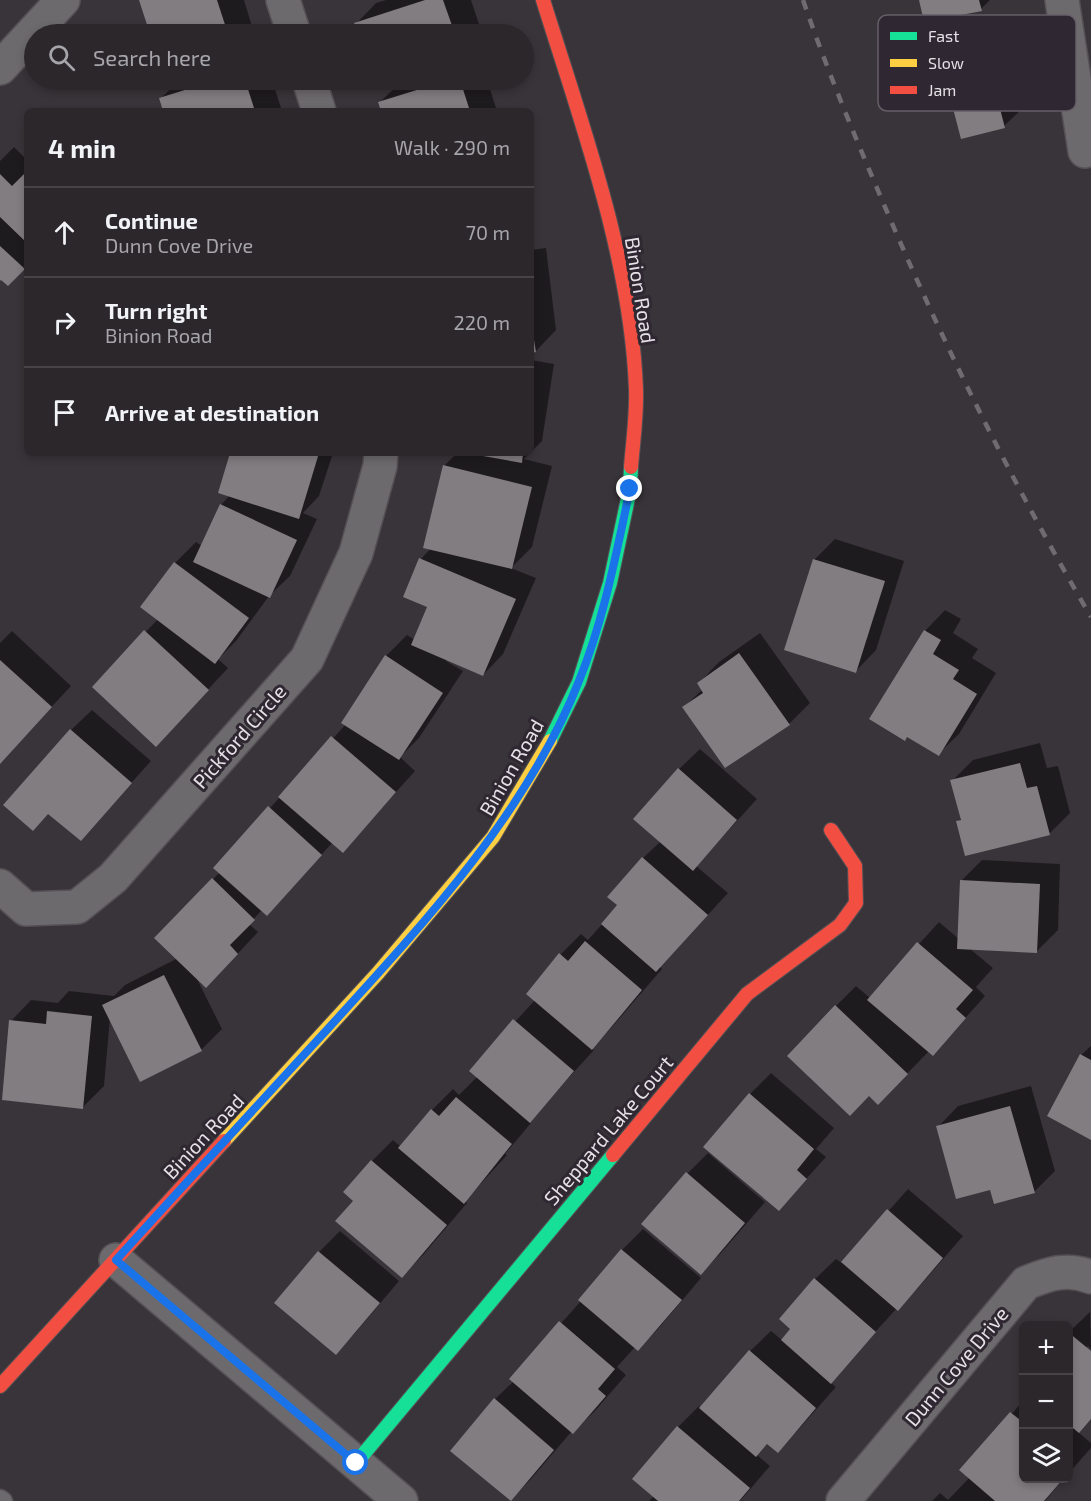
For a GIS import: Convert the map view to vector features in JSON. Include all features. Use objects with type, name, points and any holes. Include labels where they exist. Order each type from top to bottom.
[{"type":"main road","name":"Binion Road","points":[[0,1386],[378,974],[493,837],[543,755],[579,682],[610,582],[630,489],[636,390],[626,297],[603,194],[543,0]]},
{"type":"main road","name":"Sheppard Lake Court","points":[[356,1463],[747,994],[840,925],[856,903],[855,866],[831,830]]},
{"type":"street","points":[[41,24],[63,0]]},
{"type":"street","points":[[283,0],[291,24]]},
{"type":"street","points":[[1062,0],[1064,15]]},
{"type":"street","points":[[0,68],[24,42]]},
{"type":"street","points":[[312,90],[318,108]]},
{"type":"street","points":[[1076,92],[1085,151]]},
{"type":"street","name":"Pickford Circle","points":[[0,886],[26,909],[77,907],[113,878],[292,676],[307,658],[356,553],[381,456]]},
{"type":"street","points":[[116,1260],[401,1501]]},
{"type":"street","name":"Dunn Cove Drive","points":[[843,1501],[1026,1283],[1046,1274],[1067,1271],[1091,1277]]},
{"type":"building","points":[[139,0],[217,0],[225,24],[147,24]]},
{"type":"building","points":[[425,0],[443,0],[451,24],[354,24]]},
{"type":"building","points":[[919,0],[979,0],[982,11],[961,15],[922,15]]},
{"type":"building","points":[[185,90],[248,90],[254,108],[162,108],[159,98]]},
{"type":"building","points":[[417,90],[463,90],[469,108],[380,108],[378,102]]},
{"type":"building","points":[[954,111],[1001,111],[1005,128],[961,139]]},
{"type":"building","points":[[0,174],[12,186],[24,174],[24,240],[0,217]]},
{"type":"building","points":[[0,246],[24,270],[8,286],[0,281]]},
{"type":"building","points":[[229,456],[318,456],[299,519],[218,493]]},
{"type":"building","points":[[483,456],[523,456],[522,463]]},
{"type":"building","points":[[443,465],[532,487],[512,569],[423,548]]},
{"type":"building","points":[[220,504],[297,540],[270,598],[193,562]]},
{"type":"building","points":[[419,558],[516,599],[483,676],[411,645],[427,607],[403,597]]},
{"type":"building","points":[[813,559],[885,581],[856,673],[784,650]]},
{"type":"building","points":[[174,562],[249,618],[215,664],[140,607]]},
{"type":"building","points":[[144,630],[209,690],[156,747],[92,687]]},
{"type":"building","points":[[924,630],[941,640],[933,654],[959,670],[953,679],[977,694],[939,756],[907,737],[905,741],[869,719]]},
{"type":"building","points":[[739,653],[790,725],[725,768],[682,707],[703,693],[697,683]]},
{"type":"building","points":[[385,655],[443,693],[399,760],[341,723]]},
{"type":"building","points":[[0,660],[52,707],[0,764]]},
{"type":"building","points":[[70,729],[132,783],[81,841],[48,814],[33,831],[3,805]]},
{"type":"building","points":[[331,736],[396,792],[343,853],[278,797]]},
{"type":"building","points":[[1020,763],[1027,788],[1037,786],[1050,835],[965,856],[956,821],[961,820],[950,780]]},
{"type":"building","points":[[678,768],[737,820],[693,871],[633,819]]},
{"type":"building","points":[[268,806],[322,855],[267,916],[213,868]]},
{"type":"building","points":[[642,857],[708,915],[656,972],[601,924],[617,905],[607,897]]},
{"type":"building","points":[[212,878],[255,920],[230,945],[238,954],[206,988],[154,938]]},
{"type":"building","points":[[960,880],[1040,884],[1037,953],[957,949]]},
{"type":"building","points":[[585,941],[642,990],[592,1050],[526,994],[559,953],[568,961]]},
{"type":"building","points":[[917,942],[973,990],[956,1009],[966,1018],[933,1056],[867,1000]]},
{"type":"building","points":[[164,975],[202,1051],[140,1082],[102,1005]]},
{"type":"building","points":[[835,1005],[908,1074],[878,1105],[869,1096],[850,1116],[787,1056]]},
{"type":"building","points":[[47,1011],[92,1016],[83,1109],[2,1100],[9,1020],[46,1024]]},
{"type":"building","points":[[513,1019],[574,1071],[530,1123],[469,1071]]},
{"type":"building","points":[[1080,1054],[1091,1060],[1091,1140],[1047,1116]]},
{"type":"building","points":[[749,1093],[814,1149],[797,1170],[807,1179],[779,1211],[703,1147]]},
{"type":"building","points":[[456,1097],[512,1144],[464,1204],[398,1148],[431,1109],[439,1116]]},
{"type":"building","points":[[1010,1106],[1035,1193],[994,1204],[990,1190],[956,1199],[936,1126]]},
{"type":"building","points":[[371,1160],[447,1225],[402,1278],[335,1221],[353,1201],[343,1192]]},
{"type":"building","points":[[686,1172],[745,1223],[701,1275],[641,1224]]},
{"type":"building","points":[[887,1209],[943,1258],[898,1311],[841,1262]]},
{"type":"building","points":[[621,1249],[682,1300],[638,1351],[578,1300]]},
{"type":"building","points":[[318,1251],[380,1303],[336,1355],[274,1303]]},
{"type":"building","points":[[814,1278],[876,1332],[831,1384],[781,1340],[790,1329],[779,1319]]},
{"type":"building","points":[[559,1321],[615,1369],[598,1389],[606,1396],[573,1434],[509,1379]]},
{"type":"building","points":[[1073,1336],[1091,1351],[1091,1419],[1079,1433],[1073,1428]]},
{"type":"building","points":[[749,1350],[816,1408],[778,1453],[767,1444],[756,1457],[699,1408]]},
{"type":"building","points":[[494,1398],[554,1450],[511,1501],[450,1451]]},
{"type":"building","points":[[1010,1412],[1019,1419],[1019,1483],[1060,1483],[1044,1501],[995,1501],[959,1470]]},
{"type":"building","points":[[677,1426],[750,1488],[739,1501],[658,1501],[632,1479]]},
{"type":"railway","points":[[803,0],[885,207],[956,364],[1034,517],[1091,617]]},
{"type":"traffic: fast","points":[[550,741],[579,682],[610,583],[630,489],[631,467]]},
{"type":"traffic: fast","points":[[356,1463],[613,1155]]},
{"type":"traffic: slow","points":[[224,1141],[378,973],[493,837],[550,741]]},
{"type":"traffic: jam","points":[[543,0],[602,192],[625,291],[636,389],[631,467]]},
{"type":"traffic: jam","points":[[613,1155],[747,994],[840,925],[856,903],[855,866],[831,830]]},
{"type":"traffic: jam","points":[[0,1386],[224,1141]]},
{"type":"route","points":[[356,1463],[116,1260],[378,974],[493,837],[543,755],[579,682],[610,582],[630,489]]}]
